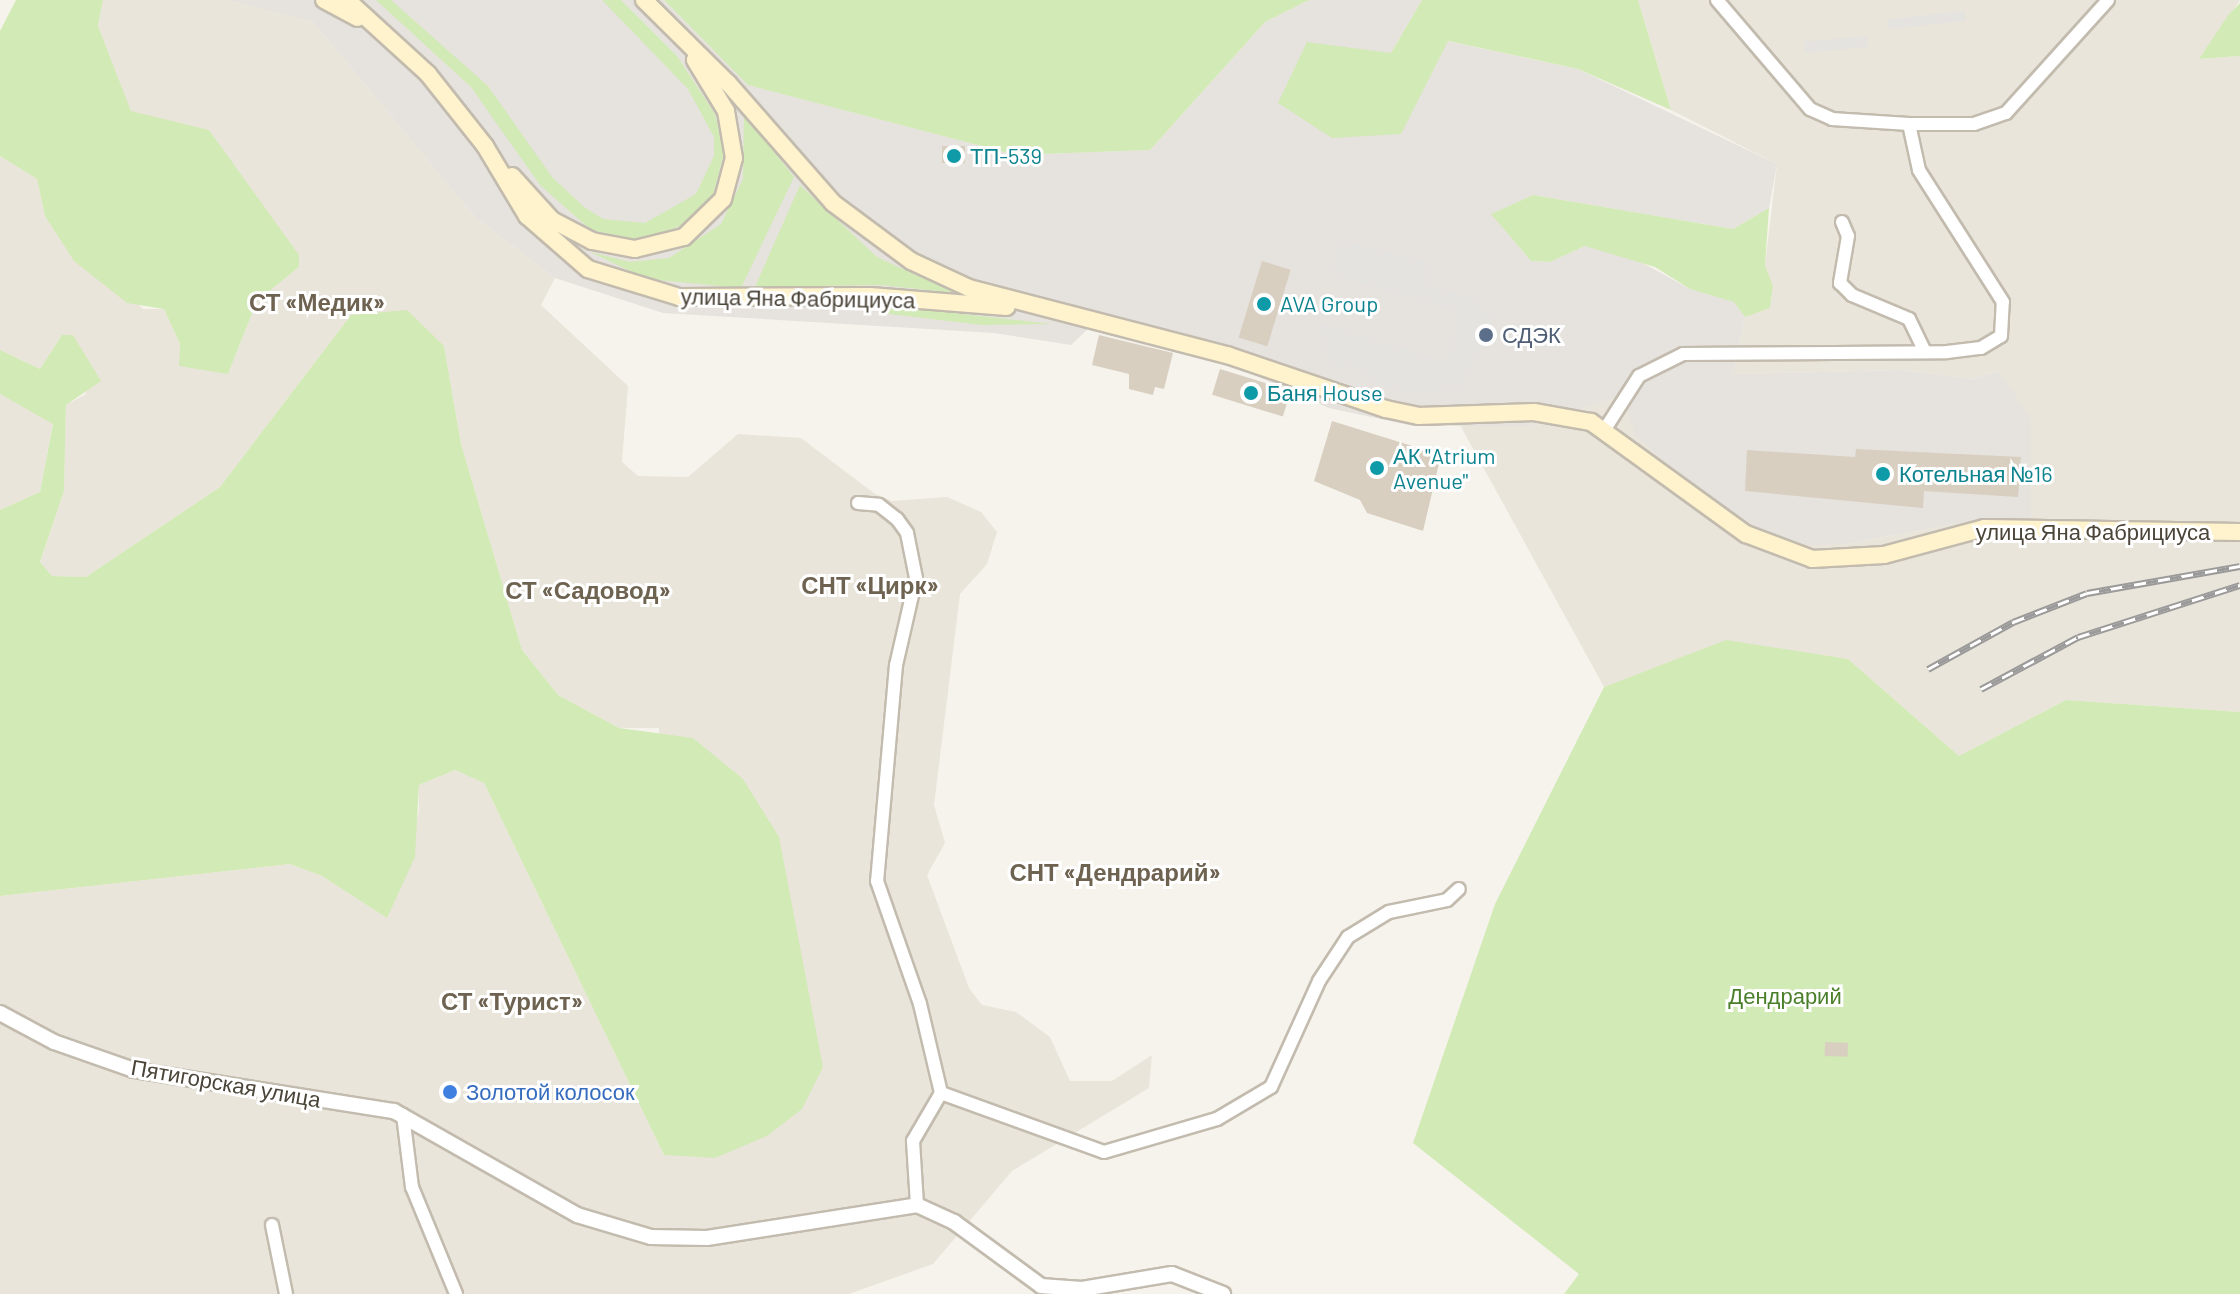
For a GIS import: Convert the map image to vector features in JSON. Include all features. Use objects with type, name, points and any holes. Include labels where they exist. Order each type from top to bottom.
[{"type":"main road","points":[[324,0],[399,45]]},
{"type":"main road","name":"улица Яна Фабрициуса","points":[[347,0],[399,45],[485,146],[527,216],[588,269],[621,284],[700,298],[870,296],[1041,310]]},
{"type":"main road","name":"улица Яна Фабрициуса","points":[[644,0],[865,230],[969,288],[1041,310],[1211,351],[1418,416],[1534,412],[1605,429],[1746,534],[1812,559],[1884,555],[1984,528],[2240,532]]},
{"type":"main road","points":[[485,146],[536,204],[571,232],[635,249],[684,237],[723,199],[734,158],[726,111],[679,35]]},
{"type":"street","points":[[1717,0],[1810,109],[1832,119],[1909,124],[1974,124],[2006,113],[2108,0]]},
{"type":"street","points":[[1605,429],[1639,376],[1668,358],[1924,350],[1989,345],[2001,336],[2006,316],[1919,170],[1909,124]]},
{"type":"street","points":[[1842,222],[1848,236],[1840,283],[1852,295],[1909,319],[1924,350]]},
{"type":"street","points":[[858,503],[879,505],[897,519],[914,555],[916,578],[894,680],[877,881],[920,1004],[941,1093],[913,1141],[917,1205],[954,1222],[1041,1286],[1082,1289],[1172,1274],[1223,1294]]},
{"type":"street","points":[[941,1093],[1104,1152],[1217,1119],[1271,1087],[1319,981],[1348,937],[1389,912],[1447,900],[1459,889]]},
{"type":"street","name":"Пятигорская улица","points":[[0,1013],[54,1042],[134,1070],[367,1106],[403,1115],[577,1215],[651,1237],[707,1238],[917,1205]]},
{"type":"street","points":[[403,1115],[412,1187],[456,1294]]},
{"type":"street","points":[[272,1225],[286,1294]]},
{"type":"shaded area","points":[[103,0],[226,0],[313,22],[475,217],[555,278],[541,305],[628,386],[622,462],[638,476],[688,477],[738,434],[801,438],[875,494],[892,501],[947,497],[981,512],[997,532],[987,564],[960,594],[934,805],[945,843],[927,875],[969,988],[982,1005],[1016,1012],[1050,1037],[1070,1081],[1112,1081],[1152,1055],[1149,1088],[1012,1171],[933,1264],[849,1294],[0,1294],[0,896],[290,864],[322,876],[387,918],[419,812],[419,785],[455,770],[484,783],[664,1155],[659,728],[619,728],[558,695],[522,650],[461,444],[444,346],[351,315],[220,487],[86,577],[52,576],[40,563],[64,491],[66,405],[86,394],[62,335],[40,369],[0,350],[0,156],[37,179],[45,216],[143,309],[164,309],[180,344],[228,374],[257,301],[299,267],[209,130],[131,112],[98,26]]},
{"type":"shaded area","points":[[226,0],[664,0],[749,85],[1016,155],[1150,150],[1265,22],[1309,0],[1422,0],[1391,53],[1279,103],[1447,41],[1578,69],[1777,164],[1769,208],[1733,229],[1533,195],[1492,214],[1531,261],[1550,262],[1585,246],[1630,256],[1690,289],[1735,302],[1745,317],[1733,374],[1901,370],[1972,379],[1999,371],[2031,419],[2031,520],[1960,523],[1846,544],[1809,545],[1766,533],[1685,480],[1635,435],[1624,395],[1529,426],[1413,426],[1329,408],[1193,348],[1089,328],[1071,345],[994,333],[663,313],[555,278],[475,217],[313,22]]},
{"type":"shaded area","points":[[1638,0],[2240,0],[2200,59],[2240,56],[2240,712],[2066,700],[1959,756],[1848,659],[1726,641],[1604,687],[1460,425],[1529,426],[1624,395],[1846,544],[1960,523],[2031,520],[1999,371],[1972,379],[1901,370],[1733,374],[1745,317],[1770,307],[1773,286],[1765,265],[1777,164],[1671,110]]},
{"type":"shaded area","points":[[1965,11],[1966,21],[1888,29],[1887,19]]},
{"type":"shaded area","points":[[1867,36],[1868,47],[1805,52],[1804,41]]},
{"type":"shaded area","points":[[1338,240],[1428,262],[1431,285],[1481,301],[1480,310],[1494,313],[1463,390],[1402,393],[1363,380],[1365,371],[1347,366],[1344,373],[1330,363],[1315,321],[1445,361],[1456,328],[1452,310],[1330,275]]},
{"type":"shaded area","points":[[0,394],[53,423],[40,492],[0,510]]},
{"type":"green space","points":[[16,0],[103,0],[98,26],[131,111],[209,130],[299,255],[299,267],[257,301],[228,374],[179,366],[180,344],[164,309],[127,303],[74,261],[45,216],[37,179],[0,156],[0,31]]},
{"type":"green space","points":[[376,0],[391,0],[488,86],[552,177],[584,207],[603,219],[645,223],[696,194],[714,156],[714,137],[688,89],[602,0],[621,0],[677,56],[715,114],[724,153],[713,196],[688,222],[654,237],[634,239],[591,230],[540,185],[471,87]]},
{"type":"green space","points":[[664,0],[1309,0],[1265,22],[1150,150],[1016,155],[748,85]]},
{"type":"green space","points":[[1422,0],[1638,0],[1671,110],[1578,69],[1448,41],[1401,134],[1332,138],[1278,103],[1307,42],[1391,53]]},
{"type":"green space","points":[[2240,3],[2240,56],[2199,59],[2229,14]]},
{"type":"green space","points":[[744,114],[794,177],[741,288],[647,279],[590,252],[630,262],[669,258],[721,224],[743,179]]},
{"type":"green space","points":[[800,185],[877,257],[955,293],[881,285],[755,287]]},
{"type":"green space","points":[[1533,195],[1733,229],[1769,208],[1765,265],[1773,286],[1770,308],[1745,317],[1734,302],[1690,289],[1655,267],[1585,246],[1550,262],[1531,261],[1491,214]]},
{"type":"green space","points":[[880,306],[1051,324],[982,325],[881,313]]},
{"type":"green space","points":[[407,310],[444,346],[461,444],[522,650],[558,695],[619,728],[693,738],[743,779],[779,837],[823,1067],[802,1109],[767,1136],[715,1158],[664,1155],[484,783],[455,770],[419,785],[415,857],[387,918],[322,876],[290,864],[0,896],[0,510],[40,492],[53,424],[0,394],[0,350],[40,369],[62,335],[73,335],[101,381],[66,405],[64,491],[40,562],[52,576],[86,577],[220,487],[351,315]]},
{"type":"green space","name":"Дендрарий","points":[[1726,640],[1848,659],[1959,756],[2066,700],[2240,712],[2240,1294],[1564,1294],[1579,1274],[1413,1143],[1495,904],[1604,687]]},
{"type":"building","name":"ТП-539","points":[[942,146],[965,146],[965,163],[942,163]]},
{"type":"building","name":"AVA Group","points":[[1262,261],[1291,270],[1267,346],[1239,338]]},
{"type":"building","points":[[1099,335],[1173,353],[1164,389],[1155,387],[1153,395],[1129,389],[1129,374],[1092,365]]},
{"type":"building","name":"Баня House","points":[[1220,369],[1291,391],[1283,416],[1212,395]]},
{"type":"building","name":"АК \"Atrium Avenue\"","points":[[1332,421],[1441,455],[1423,531],[1367,513],[1360,500],[1314,481]]},
{"type":"building","name":"Котельная №16","points":[[1856,449],[2021,457],[2018,497],[1924,491],[1923,508],[1745,491],[1747,450],[1855,457]]},
{"type":"building","points":[[1825,1042],[1848,1043],[1847,1057],[1825,1056]]},
{"type":"railway","points":[[1928,669],[2013,622],[2087,593],[2240,566]]},
{"type":"railway","points":[[1981,689],[2078,637],[2240,585]]},
{"type":"place","name":"ТП-539","points":[[954,156]]},
{"type":"place","name":"AVA Group","points":[[1264,304]]},
{"type":"place","name":"СДЭК","points":[[1486,335]]},
{"type":"place","name":"Баня House","points":[[1251,393]]},
{"type":"place","name":"АК \"Atrium Avenue\"","points":[[1377,468]]},
{"type":"place","name":"Котельная №16","points":[[1883,474]]},
{"type":"place","name":"Золотой колосок","points":[[450,1092]]},
{"type":"district","name":"СТ «Медик»","points":[[317,302]]},
{"type":"district","name":"СНТ «Цирк»","points":[[870,585]]},
{"type":"district","name":"СТ «Садовод»","points":[[588,590]]},
{"type":"district","name":"СНТ «Дендрарий»","points":[[1115,872]]},
{"type":"district","name":"СТ «Турист»","points":[[512,1001]]}]
